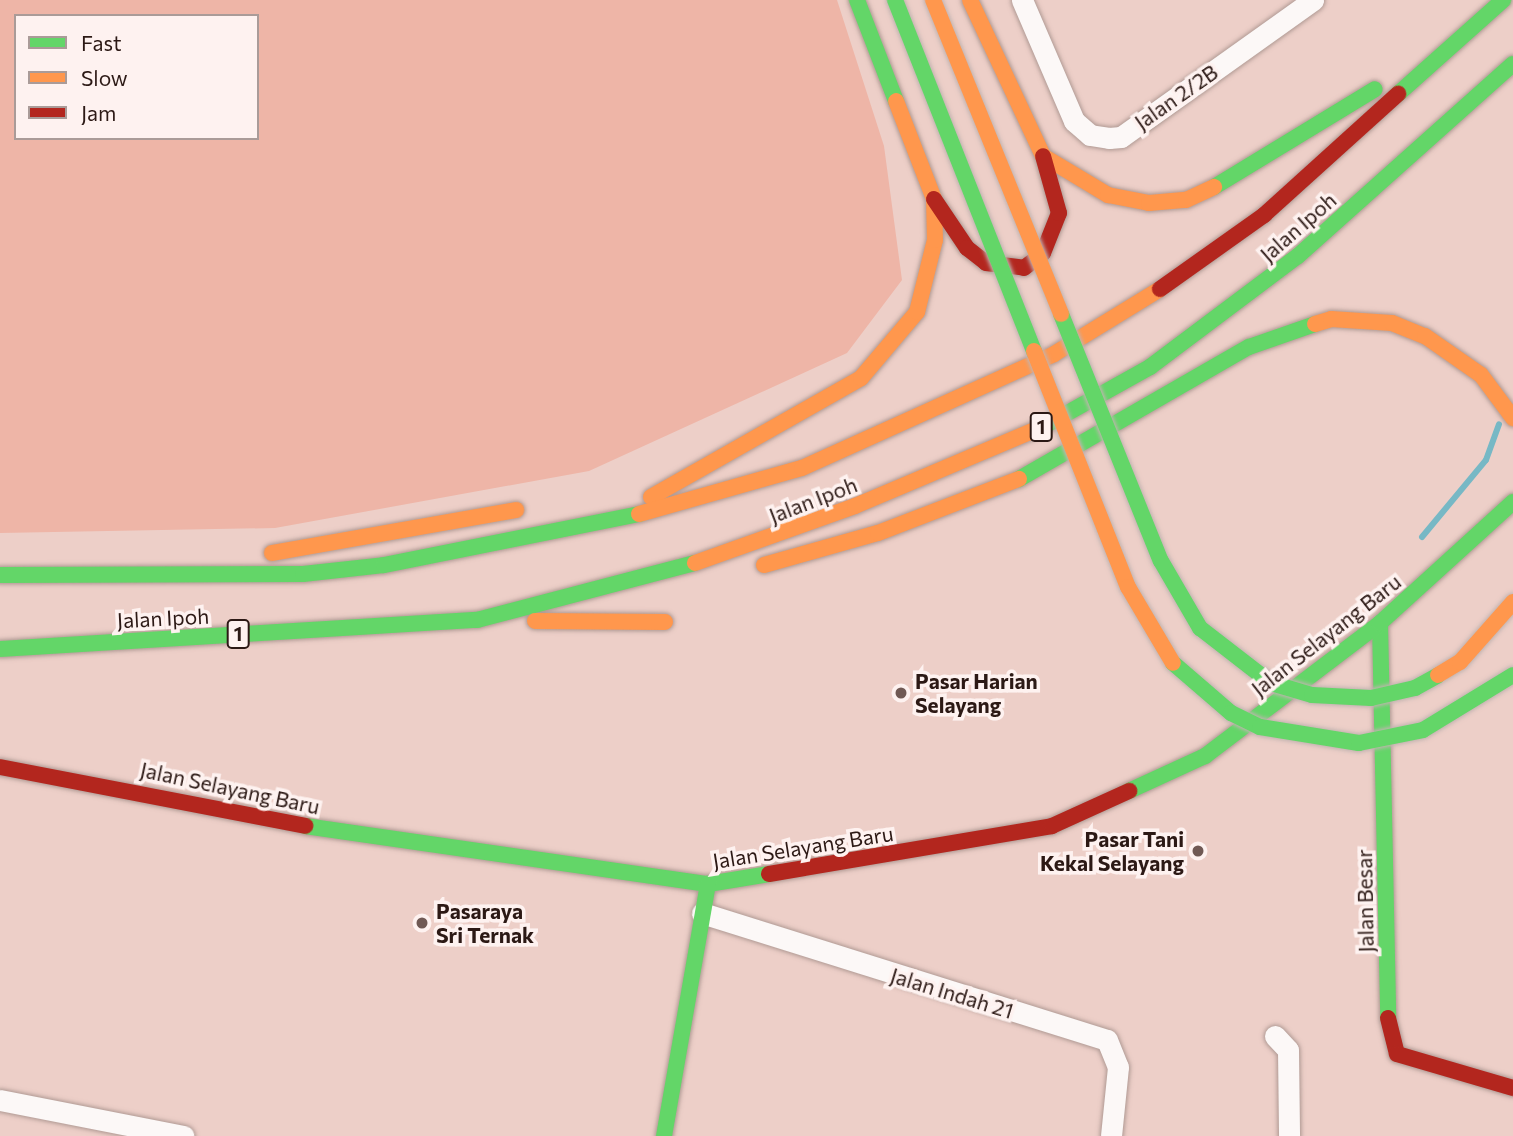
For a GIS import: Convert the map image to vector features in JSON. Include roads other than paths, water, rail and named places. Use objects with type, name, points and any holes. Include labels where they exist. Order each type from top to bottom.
[{"type":"main road","points":[[857,0],[934,199],[967,248],[986,263],[1024,268],[1043,253],[1059,213],[1043,156],[970,0]]},
{"type":"main road","points":[[895,0],[1128,587],[1177,668],[1231,713],[1260,727],[1359,743],[1423,730],[1513,675]]},
{"type":"main road","points":[[933,0],[1161,561],[1200,628],[1271,683],[1312,695],[1371,698],[1415,688],[1460,662],[1513,602]]},
{"type":"main road","name":"Jalan Ipoh","points":[[0,575],[163,572],[303,574],[384,565],[615,516],[689,504],[802,468],[1054,354],[1113,320],[1264,215],[1503,0]]},
{"type":"main road","points":[[1043,156],[1108,195],[1149,203],[1186,200],[1302,137],[1484,17]]},
{"type":"main road","name":"Jalan Ipoh","points":[[0,649],[477,620],[565,599],[776,537],[965,463],[1102,395],[1225,315],[1298,256],[1513,64]]},
{"type":"main road","points":[[615,516],[861,378],[917,313],[935,240],[934,199]]},
{"type":"main road","points":[[744,571],[878,533],[1039,471],[1289,328],[1331,319],[1392,323],[1455,354],[1481,375],[1513,418]]},
{"type":"main road","name":"Jalan Selayang Baru","points":[[0,767],[167,795],[236,815],[558,867],[708,884],[1052,827],[1205,756],[1380,623],[1513,502]]},
{"type":"main road","points":[[163,572],[516,510]]},
{"type":"main road","points":[[565,599],[712,578]]},
{"type":"main road","points":[[477,620],[665,622]]},
{"type":"main road","name":"Jalan Besar","points":[[1380,623],[1388,1038],[1397,1054],[1419,1065],[1513,1088]]},
{"type":"main road","points":[[664,1136],[708,884]]},
{"type":"street","name":"Jalan 2/2B","points":[[1022,0],[1074,121],[1090,135],[1109,138],[1121,137],[1313,0]]},
{"type":"street","name":"Jalan Indah 21","points":[[702,913],[1107,1040],[1118,1067],[1111,1136]]},
{"type":"street","points":[[1275,1036],[1288,1050],[1289,1136]]},
{"type":"street","points":[[0,1100],[183,1136]]},
{"type":"waterway","points":[[1422,537],[1486,460],[1499,424]]},
{"type":"place","name":"Pasar Harian Selayang","points":[[901,693]]},
{"type":"place","name":"Pasar Tani Kekal Selayang","points":[[1198,851]]},
{"type":"place","name":"Pasaraya Sri Ternak","points":[[422,923]]}]
